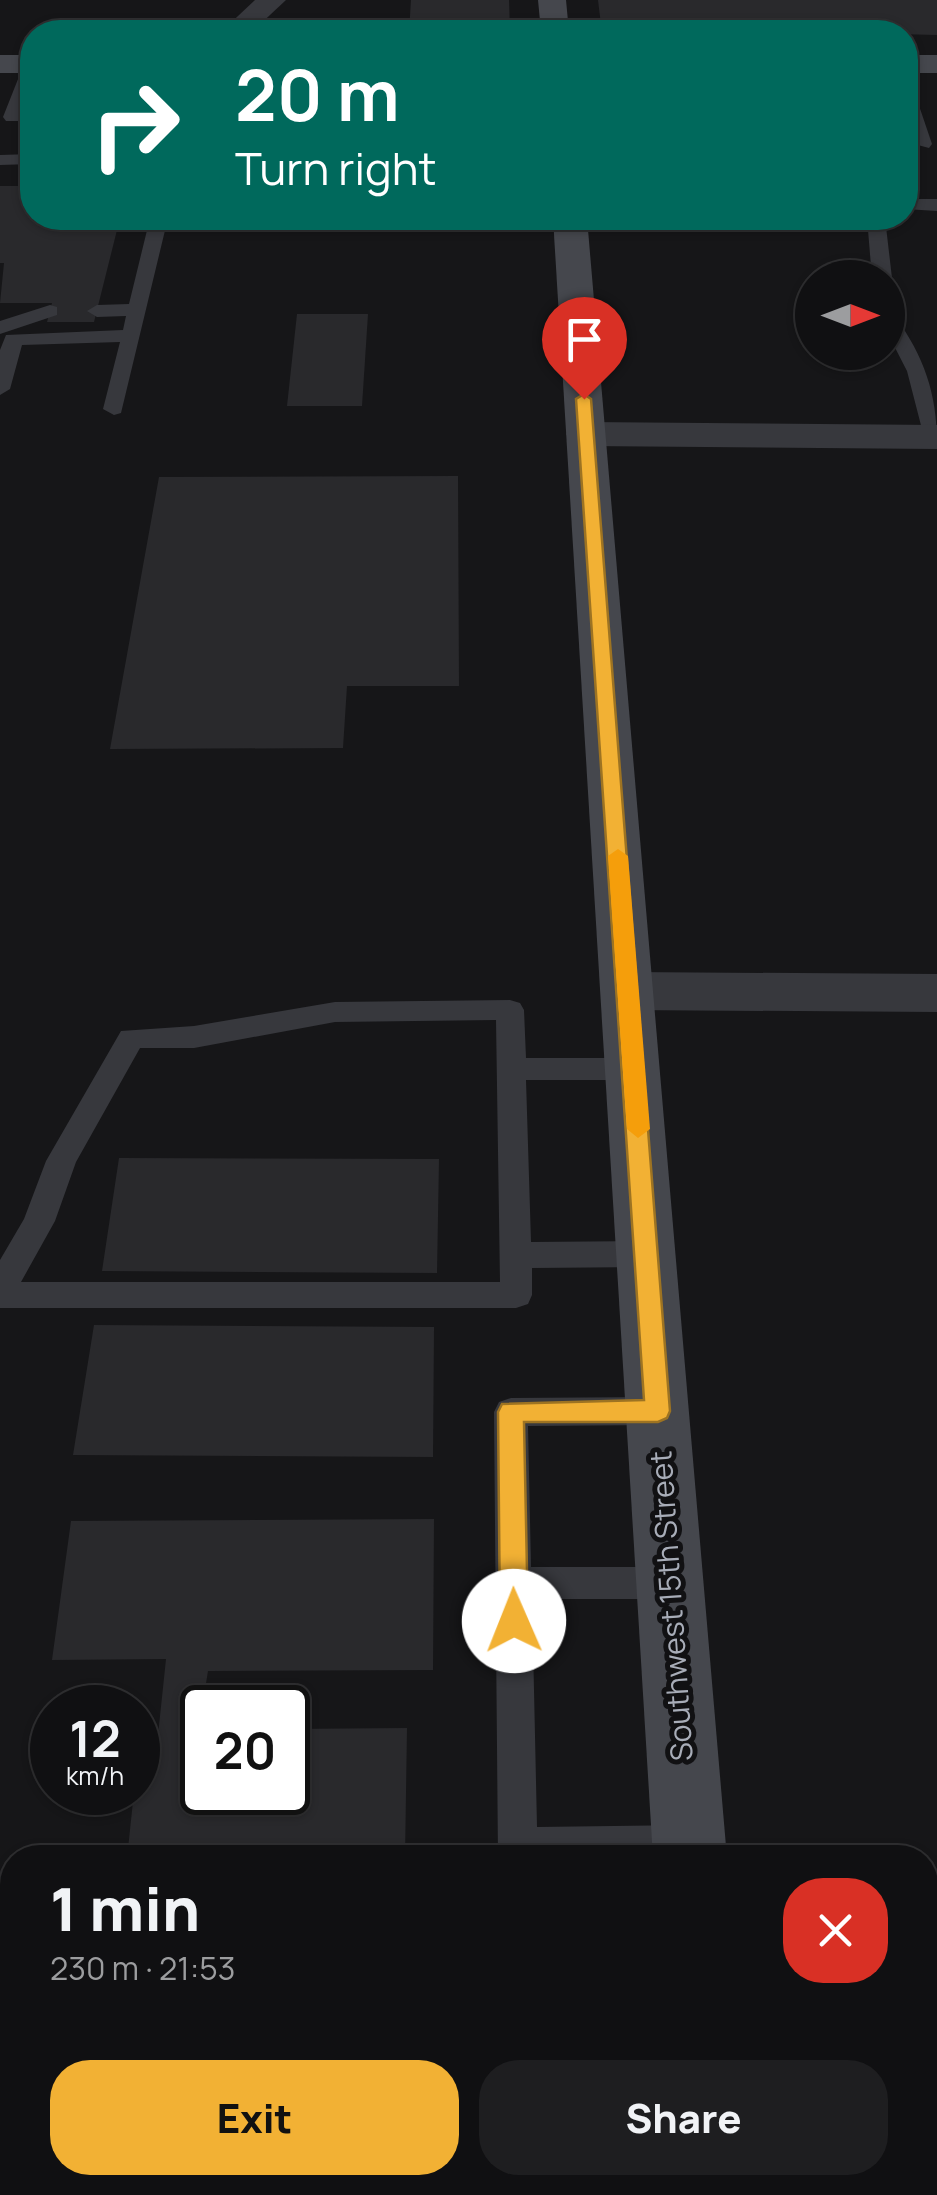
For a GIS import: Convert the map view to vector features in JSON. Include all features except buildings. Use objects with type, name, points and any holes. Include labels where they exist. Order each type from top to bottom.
[{"type":"main road","name":"Southwest 15th Street","points":[[571,230],[690,1845]]},
{"type":"street","points":[[249,20],[272,0]]},
{"type":"street","points":[[586,434],[936,437]]},
{"type":"street","points":[[628,991],[937,993]]},
{"type":"lane","points":[[6,124],[20,92]]},
{"type":"lane","points":[[918,128],[923,144]]},
{"type":"lane","points":[[114,409],[156,230]]},
{"type":"lane","points":[[877,230],[880,260]]},
{"type":"lane","points":[[97,311],[138,310]]},
{"type":"lane","points":[[4,334],[50,311]]},
{"type":"lane","points":[[4,334],[131,336]]},
{"type":"lane","points":[[0,388],[4,334]]},
{"type":"lane","points":[[905,344],[936,437]]},
{"type":"lane","points":[[510,1010],[511,1069],[516,1295],[0,1292],[39,1221],[60,1161],[131,1038],[194,1037],[335,1012],[510,1010]]},
{"type":"lane","points":[[511,1069],[634,1069]]},
{"type":"lane","points":[[516,1255],[647,1254]]},
{"type":"lane","points":[[518,1845],[511,1412],[658,1411]]},
{"type":"lane","points":[[514,1584],[670,1584]]},
{"type":"slow traffic","points":[[618,856],[638,1129]]},
{"type":"route","points":[[514,1621],[511,1412],[658,1411],[584,399]]}]
